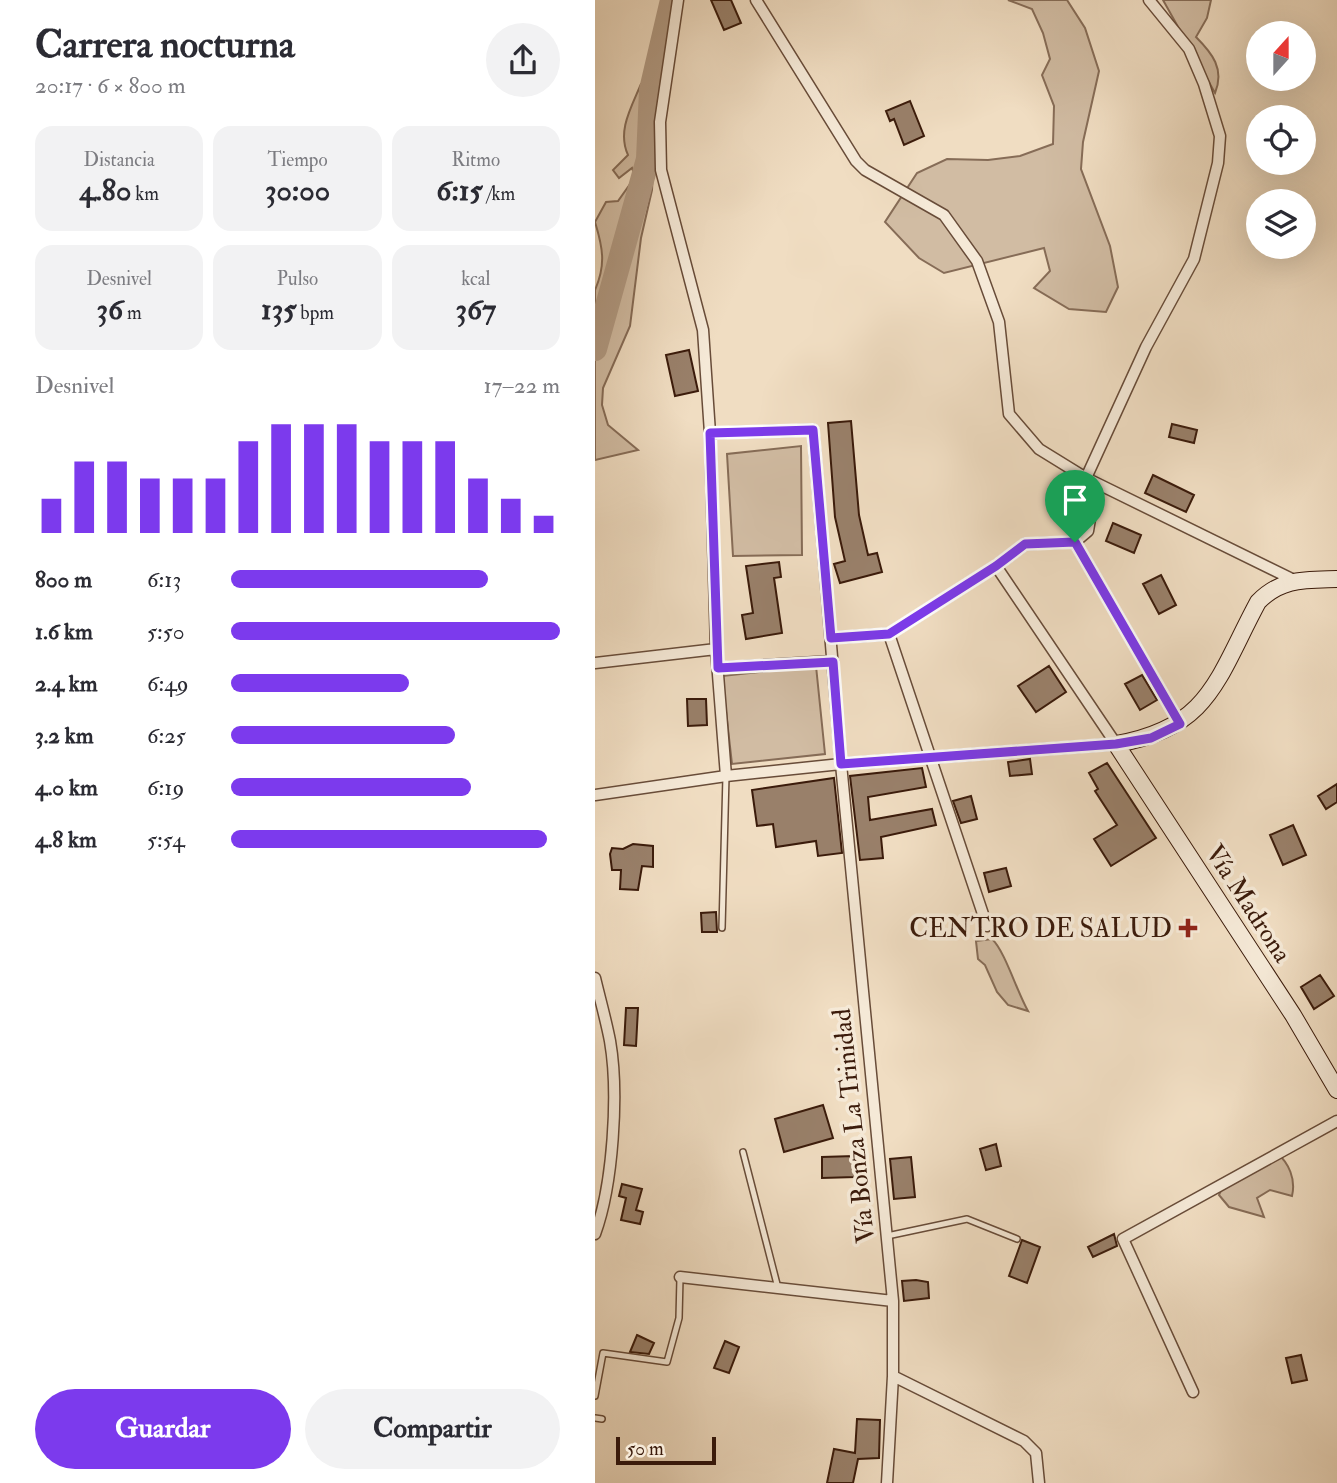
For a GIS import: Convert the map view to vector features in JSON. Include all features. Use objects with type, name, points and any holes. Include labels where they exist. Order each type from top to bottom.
[{"type":"street","points":[[678,0],[660,122],[661,170],[703,330],[710,433],[716,649],[726,776]]},
{"type":"street","points":[[756,0],[856,161],[865,170],[940,212],[977,261],[999,323],[1009,414],[1039,449],[1086,478],[1294,580]]},
{"type":"street","points":[[831,638],[889,634],[1032,541],[1075,542],[1084,536],[1091,523],[1086,478],[1146,347],[1194,259],[1218,163],[1220,136],[1204,84],[1189,50],[1149,0]]},
{"type":"street","name":"Vía Bonza La Trinidad","points":[[710,433],[813,430],[841,764],[894,1301],[887,1483]]},
{"type":"street","points":[[1075,542],[1180,724]]},
{"type":"street","points":[[996,566],[1116,744]]},
{"type":"street","points":[[595,795],[726,776],[841,764],[1116,744],[1151,738],[1180,724],[1204,701],[1258,602],[1280,584],[1294,580],[1337,579]]},
{"type":"street","points":[[889,634],[987,926]]},
{"type":"street","points":[[595,663],[716,649]]},
{"type":"street","points":[[718,668],[833,662]]},
{"type":"street","name":"Vía Madrona","points":[[1116,744],[1293,1015],[1337,1090]]},
{"type":"street","points":[[595,978],[610,1044],[613,1126],[607,1188],[595,1234]]},
{"type":"street","points":[[1193,1392],[1123,1239],[1337,1121]]},
{"type":"street","points":[[680,1278],[894,1301]]},
{"type":"street","points":[[893,1376],[1024,1441],[1036,1453],[1039,1483]]},
{"type":"lane","points":[[722,928],[726,776]]},
{"type":"lane","points":[[743,1152],[778,1288]]},
{"type":"lane","points":[[887,1236],[967,1219],[1017,1239]]},
{"type":"lane","points":[[595,1396],[603,1353],[667,1362],[679,1318],[680,1278]]},
{"type":"lane","points":[[595,1418],[603,1419]]},
{"type":"shaded area","points":[[1008,0],[1067,0],[1085,28],[1099,71],[1083,142],[1081,169],[1110,246],[1118,287],[1106,312],[1069,309],[1034,288],[1050,271],[1044,248],[944,273],[919,258],[885,222],[917,173],[947,159],[988,160],[1020,156],[1053,144],[1054,106],[1042,75],[1050,59],[1043,33],[1032,9]]},
{"type":"shaded area","points":[[1163,0],[1211,0],[1207,18],[1196,37],[1207,49],[1218,69],[1215,93]]},
{"type":"shaded area","points":[[662,78],[652,190],[641,238],[630,326],[603,388],[602,405],[608,425],[638,450],[595,460],[595,290],[601,272],[602,256],[595,222],[606,202],[618,201],[635,177],[632,168],[619,178],[613,170],[628,155],[625,128],[641,84]]},
{"type":"shaded area","points":[[801,446],[802,555],[733,556],[727,454]]},
{"type":"shaded area","points":[[816,666],[825,754],[732,764],[722,676]]},
{"type":"shaded area","points":[[992,939],[1002,953],[1028,1011],[1008,1005],[997,992],[985,965],[978,959],[976,941]]},
{"type":"shaded area","points":[[1276,1152],[1285,1161],[1290,1172],[1292,1196],[1270,1190],[1257,1198],[1264,1217],[1229,1207],[1219,1195],[1225,1181]]},
{"type":"building","points":[[711,0],[731,0],[741,23],[724,30]]},
{"type":"building","points":[[910,101],[924,136],[904,145],[894,119],[890,121],[886,111]]},
{"type":"building","points":[[689,350],[698,391],[675,396],[666,355]]},
{"type":"building","points":[[851,421],[859,515],[868,555],[877,553],[882,572],[840,583],[834,564],[845,561],[835,517],[828,423]]},
{"type":"building","points":[[1172,424],[1197,430],[1194,443],[1169,437]]},
{"type":"building","points":[[1153,475],[1194,495],[1186,512],[1145,493]]},
{"type":"building","points":[[1113,523],[1141,535],[1134,553],[1106,541]]},
{"type":"building","points":[[779,562],[781,577],[774,578],[782,633],[746,639],[742,615],[753,613],[746,566]]},
{"type":"building","points":[[1161,575],[1176,605],[1159,614],[1143,584]]},
{"type":"building","points":[[1049,666],[1066,692],[1036,712],[1018,686]]},
{"type":"building","points":[[1142,675],[1157,700],[1140,710],[1125,684]]},
{"type":"building","points":[[687,699],[706,699],[707,725],[688,726]]},
{"type":"building","points":[[1030,759],[1032,774],[1010,776],[1008,762]]},
{"type":"building","points":[[1107,763],[1156,838],[1111,866],[1094,839],[1117,825],[1095,791],[1098,789],[1089,773]]},
{"type":"building","points":[[922,768],[926,787],[868,797],[870,820],[932,809],[936,825],[881,837],[883,858],[860,860],[850,776]]},
{"type":"building","points":[[834,778],[842,853],[818,856],[816,841],[776,847],[773,824],[757,826],[752,790]]},
{"type":"building","points":[[1337,784],[1337,802],[1326,809],[1318,796]]},
{"type":"building","points":[[971,796],[977,819],[961,823],[953,801]]},
{"type":"building","points":[[1293,825],[1306,855],[1283,865],[1270,835]]},
{"type":"building","points":[[633,844],[653,846],[653,867],[642,866],[638,890],[620,889],[621,870],[612,870],[610,854],[612,848],[623,849]]},
{"type":"building","points":[[1006,868],[1011,886],[989,892],[984,873]]},
{"type":"building","points":[[716,912],[717,932],[702,932],[701,913]]},
{"type":"building","points":[[1320,975],[1334,996],[1314,1009],[1301,987]]},
{"type":"building","points":[[626,1008],[638,1008],[636,1046],[624,1045]]},
{"type":"building","points":[[823,1105],[833,1138],[784,1152],[775,1119]]},
{"type":"building","points":[[996,1144],[1001,1166],[986,1170],[980,1149]]},
{"type":"building","points":[[854,1156],[855,1177],[822,1178],[822,1157]]},
{"type":"building","points":[[911,1157],[915,1197],[894,1199],[890,1159]]},
{"type":"building","points":[[622,1184],[642,1189],[636,1210],[643,1212],[640,1224],[621,1220],[626,1198],[619,1196]]},
{"type":"building","points":[[1114,1234],[1117,1246],[1093,1257],[1088,1247]]},
{"type":"building","points":[[1022,1240],[1040,1247],[1027,1283],[1009,1276]]},
{"type":"building","points":[[902,1281],[928,1282],[929,1298],[904,1301]]},
{"type":"building","points":[[637,1335],[654,1343],[649,1354],[630,1352]]},
{"type":"building","points":[[725,1341],[739,1347],[729,1373],[714,1368]]},
{"type":"building","points":[[1301,1355],[1307,1380],[1292,1383],[1286,1358]]},
{"type":"building","points":[[857,1419],[880,1420],[879,1458],[858,1459],[853,1483],[827,1483],[834,1449],[855,1453]]},
{"type":"waterway","points":[[595,349],[648,159],[651,90],[672,0]]},
{"type":"place","name":"CENTRO DE SALUD","points":[[1188,928]]},
{"type":"route","points":[[813,430],[831,638],[889,634],[996,566],[1025,544],[1032,541],[1075,542],[1180,724],[1151,738],[1116,744],[841,764],[833,662],[718,668],[710,433],[813,430]]}]
